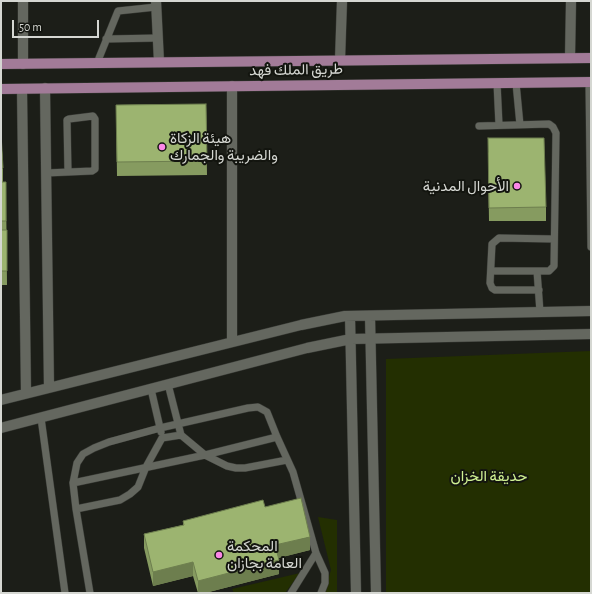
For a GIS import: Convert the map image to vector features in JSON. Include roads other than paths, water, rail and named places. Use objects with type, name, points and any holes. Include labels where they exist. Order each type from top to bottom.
[{"type":"main road","name":"طريق الملك فهد","points":[[1,64],[591,58]]},
{"type":"main road","name":"طريق الملك فهد","points":[[1,89],[590,82]]},
{"type":"street","points":[[23,1],[23,64]]},
{"type":"street","points":[[340,60],[342,1]]},
{"type":"street","points":[[570,58],[571,1]]},
{"type":"street","points":[[156,4],[159,62]]},
{"type":"street","points":[[232,86],[232,342]]},
{"type":"street","points":[[45,88],[49,388]]},
{"type":"street","points":[[22,89],[26,393]]},
{"type":"street","points":[[1,400],[232,342],[345,316],[591,311]]},
{"type":"street","points":[[350,316],[356,593]]},
{"type":"street","points":[[370,316],[376,593]]},
{"type":"street","points":[[1,428],[307,348],[351,339],[591,334]]},
{"type":"lane","points":[[97,63],[118,11],[156,4]]},
{"type":"lane","points":[[106,39],[158,38]]},
{"type":"lane","points":[[590,82],[591,247]]},
{"type":"lane","points":[[497,83],[499,125]]},
{"type":"lane","points":[[516,83],[520,125]]},
{"type":"lane","points":[[46,173],[92,171],[96,169],[95,119],[93,116],[67,120],[68,172]]},
{"type":"lane","points":[[480,126],[549,124],[553,127],[556,133],[554,266],[549,271],[491,270]]},
{"type":"lane","points":[[539,290],[495,290],[492,288],[490,283],[492,244],[499,238],[554,239]]},
{"type":"lane","points":[[537,271],[540,312]]},
{"type":"lane","points":[[168,384],[181,435],[205,455],[227,466],[236,468],[245,468],[287,460]]},
{"type":"lane","points":[[76,509],[120,500],[138,487],[146,467],[162,438],[151,389]]},
{"type":"lane","points":[[90,593],[73,483],[77,463],[83,454],[109,442],[178,423],[258,407],[267,412],[293,472],[316,553],[325,574],[325,583],[321,593]]},
{"type":"lane","points":[[41,418],[66,593]]},
{"type":"lane","points":[[162,438],[181,435]]},
{"type":"lane","points":[[73,483],[205,455],[277,437]]},
{"type":"lane","points":[[291,593],[316,553]]},
{"type":"place","name":"هيئة الزكاة والضريبة والجمارك","points":[[162,147]]},
{"type":"place","name":"الأحوال المدنية","points":[[517,186]]},
{"type":"place","name":"المحكمة العامة بجازان","points":[[219,555]]},
{"type":"park label","name":"حديقة الخزان","points":[[489,476]]}]
